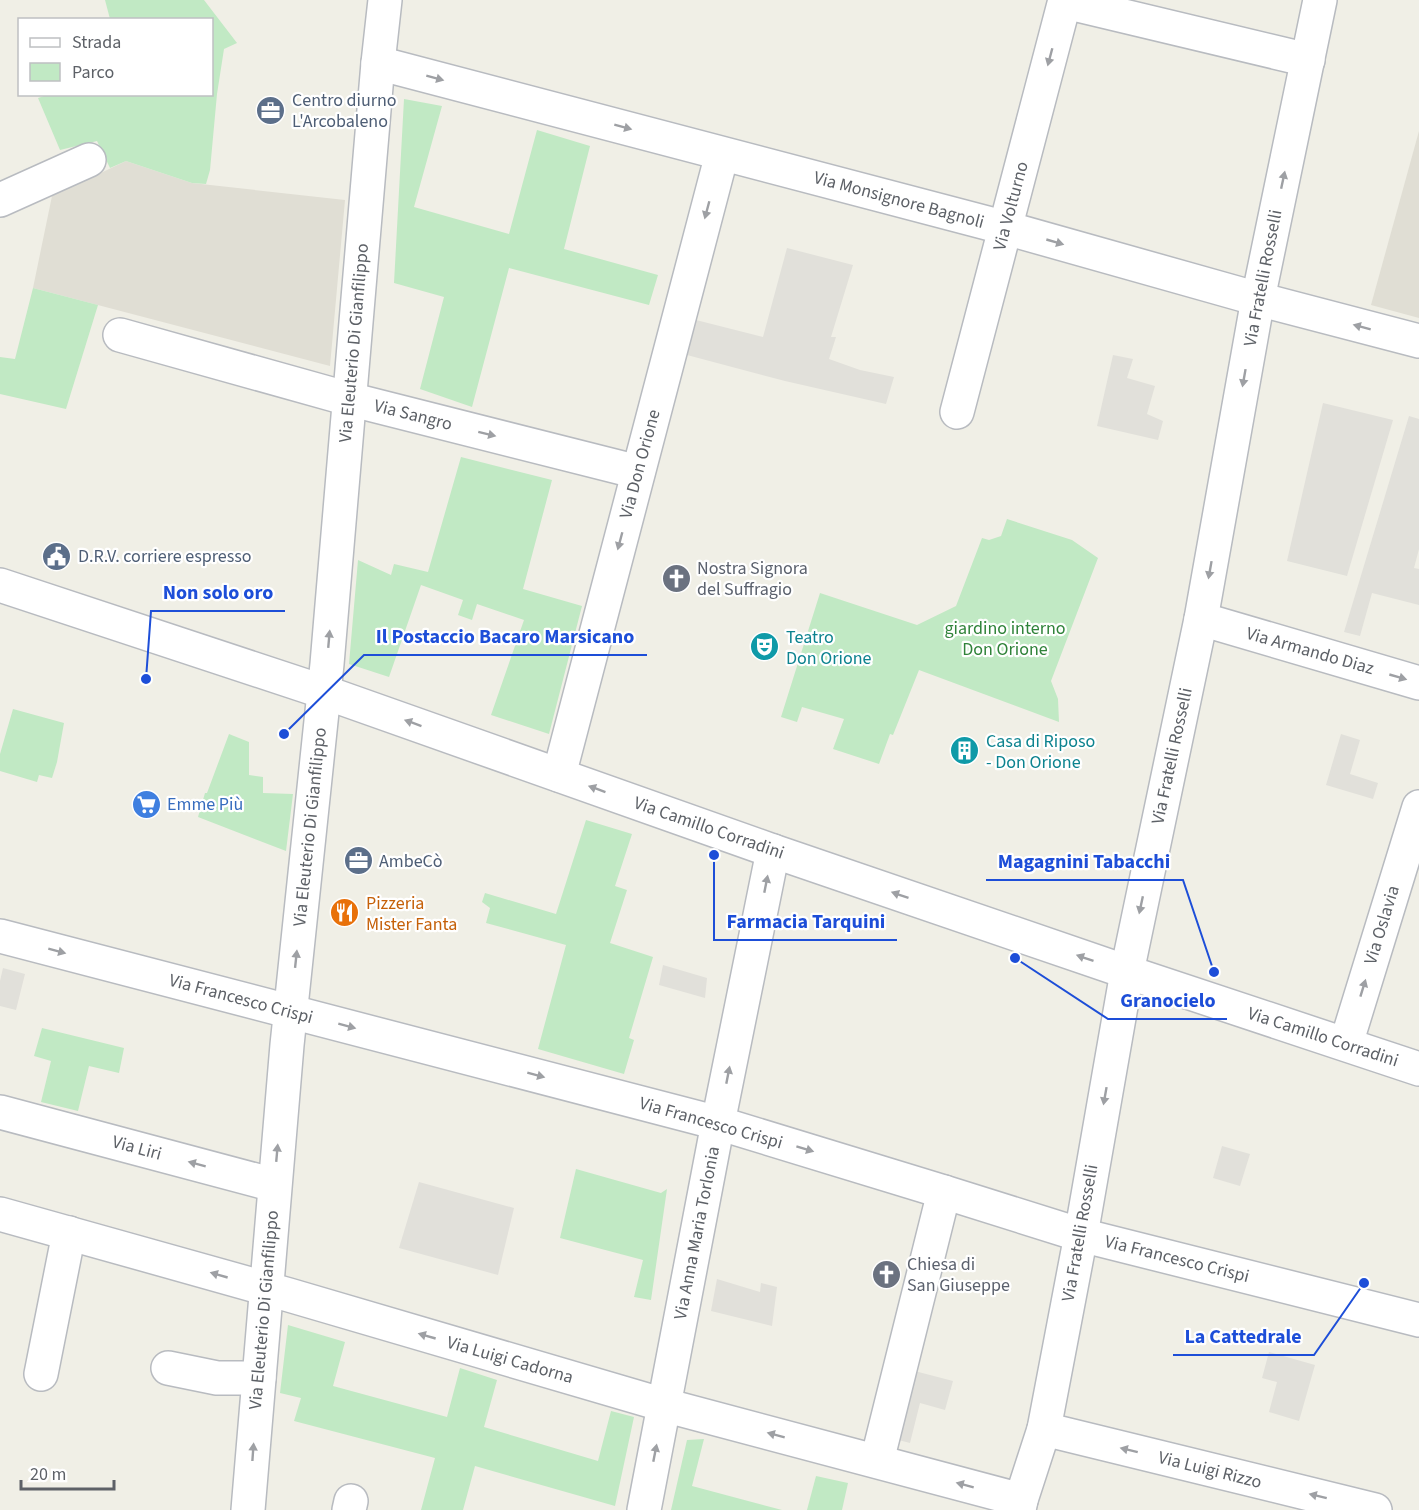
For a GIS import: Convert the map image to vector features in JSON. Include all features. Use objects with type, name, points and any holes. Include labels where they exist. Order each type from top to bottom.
[{"type":"street","name":"Via Eleuterio Di Gianfilippo","points":[[248,1510],[274,1185],[324,692],[385,0]]},
{"type":"street","name":"Via Fratelli Rosselli","points":[[1020,1505],[1044,1429],[1127,972],[1201,619],[1258,299],[1320,0]]},
{"type":"street","points":[[1065,1],[1308,60]]},
{"type":"street","name":"Via Volturno","points":[[957,412],[1065,1]]},
{"type":"street","name":"Via Monsignore Bagnoli","points":[[378,63],[1006,228],[1258,299],[1419,341]]},
{"type":"street","name":"Via Don Orione","points":[[559,775],[722,154]]},
{"type":"street","points":[[0,200],[88,160]]},
{"type":"street","name":"Via Sangro","points":[[120,335],[349,399],[638,471]]},
{"type":"street","name":"Via Camillo Corradini","points":[[0,585],[324,692],[773,851],[1419,1069]]},
{"type":"street","name":"Via Armando Diaz","points":[[1201,619],[1419,683]]},
{"type":"street","name":"Via Oslavia","points":[[1346,1044],[1419,807]]},
{"type":"street","name":"Via Anna Maria Torlonia","points":[[644,1510],[773,851]]},
{"type":"street","name":"Via Francesco Crispi","points":[[0,936],[718,1123],[1081,1235],[1419,1320]]},
{"type":"street","name":"Via Liri","points":[[0,1112],[274,1185]]},
{"type":"street","points":[[877,1461],[944,1192]]},
{"type":"street","name":"Via Luigi Cadorna","points":[[0,1214],[664,1405],[877,1461],[1020,1505]]},
{"type":"street","points":[[41,1374],[69,1233]]},
{"type":"street","points":[[168,1368],[217,1378],[259,1378]]},
{"type":"street","name":"Via Luigi Rizzo","points":[[1044,1429],[1375,1510]]},
{"type":"shaded area","points":[[1419,131],[1419,318],[1371,305]]},
{"type":"shaded area","points":[[126,161],[192,183],[345,200],[330,366],[33,288],[52,196]]},
{"type":"shaded area","points":[[787,248],[853,265],[831,337],[836,337],[829,359],[860,370],[894,377],[886,404],[785,381],[687,355],[696,320],[763,337]]},
{"type":"shaded area","points":[[1113,355],[1133,359],[1127,378],[1155,386],[1147,414],[1163,421],[1158,440],[1097,426]]},
{"type":"shaded area","points":[[1323,403],[1393,420],[1347,576],[1287,561]]},
{"type":"shaded area","points":[[1409,416],[1419,419],[1419,549],[1414,568],[1419,569],[1419,605],[1372,593],[1360,636],[1344,632]]},
{"type":"shaded area","points":[[1341,734],[1360,740],[1350,774],[1378,783],[1373,799],[1326,785]]},
{"type":"shaded area","points":[[663,965],[707,978],[705,998],[659,985]]},
{"type":"shaded area","points":[[3,968],[25,974],[16,1010],[0,1006],[0,981]]},
{"type":"shaded area","points":[[1222,1146],[1250,1154],[1240,1186],[1213,1178]]},
{"type":"shaded area","points":[[419,1182],[514,1208],[498,1275],[399,1248]]},
{"type":"shaded area","points":[[717,1279],[760,1292],[761,1283],[777,1287],[772,1326],[711,1311]]},
{"type":"shaded area","points":[[1269,1352],[1315,1365],[1299,1421],[1269,1412],[1277,1382],[1262,1378]]},
{"type":"shaded area","points":[[907,1369],[953,1381],[945,1410],[920,1403],[910,1443],[891,1438]]},
{"type":"green space","points":[[105,0],[204,0],[237,43],[224,49],[210,170],[206,184],[192,183],[126,161],[110,168],[97,141],[60,150],[38,98],[44,96],[213,96],[213,18],[110,18]]},
{"type":"green space","points":[[404,99],[442,106],[414,207],[509,234],[537,130],[590,146],[564,249],[658,275],[649,305],[509,268],[472,407],[420,389],[444,297],[394,283]]},
{"type":"green space","points":[[33,288],[98,305],[66,409],[0,394],[0,357],[15,359]]},
{"type":"green space","points":[[461,457],[552,480],[523,589],[582,606],[549,734],[491,715],[524,620],[477,604],[472,620],[458,615],[463,600],[421,585],[389,677],[349,664],[358,560],[391,575],[394,564],[428,572]]},
{"type":"green space","name":"giardino interno Don Orione","points":[[1007,519],[1072,540],[1098,558],[1051,681],[1058,699],[1059,722],[919,670],[879,764],[833,749],[844,719],[802,707],[797,722],[781,717],[820,593],[917,625],[956,606],[982,538],[989,540],[1001,536]]},
{"type":"green space","points":[[13,709],[64,723],[52,778],[39,775],[37,782],[0,771],[0,754]]},
{"type":"green space","points":[[229,734],[249,742],[249,775],[263,777],[263,793],[293,794],[286,851],[198,817],[205,793],[207,793]]},
{"type":"green space","points":[[586,820],[632,834],[615,886],[627,890],[610,943],[653,957],[629,1038],[634,1040],[624,1074],[538,1049],[566,945],[486,923],[490,908],[482,902],[485,893],[556,914]]},
{"type":"green space","points":[[42,1028],[124,1048],[119,1073],[89,1066],[78,1111],[41,1102],[51,1061],[34,1056]]},
{"type":"green space","points":[[576,1169],[661,1193],[667,1189],[651,1300],[634,1297],[643,1260],[560,1238]]},
{"type":"green space","points":[[288,1325],[345,1342],[333,1386],[447,1417],[460,1368],[497,1380],[484,1427],[598,1461],[611,1411],[634,1417],[615,1506],[475,1466],[463,1510],[421,1510],[435,1458],[294,1421],[301,1398],[280,1393]]},
{"type":"green space","points":[[704,1439],[692,1486],[782,1510],[671,1510],[687,1440]]},
{"type":"green space","points":[[816,1476],[848,1483],[842,1510],[807,1510]]},
{"type":"place","name":"Centro diurno L'Arcobaleno","points":[[271,110]]},
{"type":"place","name":"D.R.V. corriere espresso","points":[[57,556]]},
{"type":"place","name":"Nostra Signora del Suffragio","points":[[676,578]]},
{"type":"place","name":"Teatro Don Orione","points":[[765,647]]},
{"type":"place","name":"Non solo oro","points":[[146,679]]},
{"type":"place","name":"Il Postaccio Bacaro Marsicano","points":[[284,734]]},
{"type":"place","name":"Casa di Riposo - Don Orione","points":[[965,751]]},
{"type":"place","name":"Emme Più","points":[[146,804]]},
{"type":"place","name":"Farmacia Tarquini","points":[[714,855]]},
{"type":"place","name":"AmbeCò","points":[[358,861]]},
{"type":"place","name":"Pizzeria Mister Fanta","points":[[345,913]]},
{"type":"place","name":"Granocielo","points":[[1015,958]]},
{"type":"place","name":"Magagnini Tabacchi","points":[[1214,972]]},
{"type":"place","name":"Chiesa di San Giuseppe","points":[[886,1274]]},
{"type":"place","name":"La Cattedrale","points":[[1364,1283]]}]
